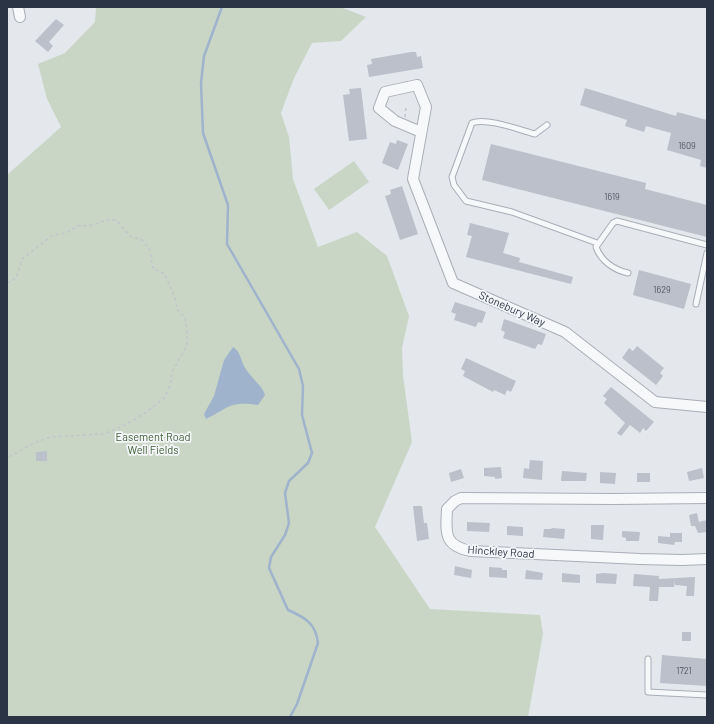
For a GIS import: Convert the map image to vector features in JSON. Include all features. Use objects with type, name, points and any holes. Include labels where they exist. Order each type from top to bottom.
[{"type":"street","name":"Stonebury Way","points":[[421,132],[395,121],[380,108],[385,92],[417,85],[426,107],[413,180],[454,283],[565,332],[655,402],[707,407]]},
{"type":"street","name":"Hinckley Road","points":[[707,498],[462,498],[455,501],[447,509],[446,529],[447,536],[454,546],[471,551],[646,559],[707,559]]},
{"type":"lane","points":[[547,125],[536,134],[497,124],[477,121],[472,123],[452,177],[454,184],[466,201],[512,212],[597,243]]},
{"type":"lane","points":[[628,273],[608,264],[597,251],[597,243],[613,222],[620,221],[707,245]]},
{"type":"lane","points":[[696,304],[705,269],[707,252]]},
{"type":"lane","points":[[648,659],[648,692],[707,695]]},
{"type":"path","points":[[405,119],[406,107]]},
{"type":"path","points":[[7,283],[16,278],[22,259],[53,234],[66,233],[78,226],[93,225],[106,220],[116,220],[130,236],[142,240],[150,250],[153,269],[164,273],[175,298],[177,309],[185,318],[187,332],[187,345],[172,372],[170,385],[165,397],[157,406],[125,425],[104,434],[65,437],[58,436],[40,440],[7,458]]},
{"type":"green space","name":"Easement Road Well Fields","points":[[96,7],[340,7],[366,17],[341,41],[312,43],[294,78],[281,113],[289,137],[293,179],[318,247],[357,232],[387,256],[409,316],[402,348],[403,376],[412,442],[375,527],[430,609],[540,615],[543,634],[528,717],[7,717],[7,175],[61,127],[47,99],[38,64],[65,53],[95,22]]},
{"type":"green space","points":[[354,161],[369,182],[329,210],[314,189]]},
{"type":"water","points":[[233,347],[239,353],[246,370],[262,388],[265,395],[258,405],[241,404],[230,406],[206,419],[204,414],[214,396],[224,360]]},
{"type":"building","points":[[56,19],[64,25],[49,42],[53,46],[48,52],[35,41]]},
{"type":"building","points":[[416,52],[417,57],[421,56],[423,68],[369,77],[367,65],[372,64],[371,59]]},
{"type":"building","points":[[361,88],[367,139],[349,141],[343,95],[350,94],[349,89]]},
{"type":"building","points":[[585,88],[676,116],[677,112],[707,120],[707,168],[700,166],[701,160],[667,150],[671,133],[646,126],[644,132],[625,126],[627,120],[580,105]]},
{"type":"building","points":[[397,140],[408,144],[398,170],[382,163],[390,142],[396,144]]},
{"type":"building","points":[[491,144],[646,183],[645,189],[707,205],[707,237],[482,180]]},
{"type":"building","points":[[402,186],[418,234],[400,240],[385,196],[391,194],[390,190]]},
{"type":"building","points":[[470,223],[509,233],[503,253],[520,258],[519,262],[573,277],[571,284],[466,257],[472,236],[467,235]]},
{"type":"building","points":[[639,270],[691,284],[684,309],[633,295]]},
{"type":"building","points":[[455,302],[486,312],[482,323],[478,322],[476,327],[454,320],[456,314],[451,312]]},
{"type":"building","points":[[504,319],[546,334],[542,345],[538,344],[535,349],[503,338],[505,332],[501,330]]},
{"type":"building","points":[[637,346],[664,368],[660,373],[663,376],[656,385],[622,358],[629,348],[633,351]]},
{"type":"building","points":[[466,358],[516,381],[511,392],[507,390],[505,395],[494,390],[493,392],[463,376],[465,371],[461,369]]},
{"type":"building","points":[[611,387],[654,422],[646,431],[643,428],[640,433],[630,425],[621,436],[617,433],[625,423],[604,403],[607,399],[603,396]]},
{"type":"building","points":[[47,451],[47,461],[36,461],[36,452]]},
{"type":"building","points":[[530,460],[543,461],[542,480],[523,478],[524,468],[529,469]]},
{"type":"building","points":[[501,467],[502,478],[495,479],[495,477],[484,476],[484,468]]},
{"type":"building","points":[[702,468],[704,478],[689,481],[687,472]]},
{"type":"building","points":[[461,469],[464,478],[451,482],[449,473]]},
{"type":"building","points":[[562,471],[587,473],[586,481],[561,481]]},
{"type":"building","points":[[600,472],[616,473],[615,484],[600,483]]},
{"type":"building","points":[[637,473],[650,473],[650,482],[637,482]]},
{"type":"building","points":[[413,506],[422,506],[424,523],[427,523],[429,539],[417,541]]},
{"type":"building","points":[[697,513],[699,522],[707,520],[707,532],[698,533],[695,526],[691,526],[689,515]]},
{"type":"building","points":[[467,522],[490,523],[489,532],[467,531]]},
{"type":"building","points":[[591,525],[604,525],[603,540],[591,539]]},
{"type":"building","points":[[507,526],[523,527],[523,536],[507,535]]},
{"type":"building","points":[[544,529],[565,529],[564,539],[543,537]]},
{"type":"building","points":[[622,531],[640,532],[639,541],[626,541],[626,538],[622,537]]},
{"type":"building","points":[[670,533],[682,533],[682,542],[675,542],[674,545],[658,543],[658,536],[670,537]]},
{"type":"building","points":[[455,566],[472,570],[471,578],[454,575]]},
{"type":"building","points":[[489,567],[507,570],[507,578],[489,577]]},
{"type":"building","points":[[526,570],[543,573],[542,580],[525,579]]},
{"type":"building","points":[[562,573],[580,575],[580,583],[562,582]]},
{"type":"building","points":[[596,574],[617,574],[616,584],[596,583]]},
{"type":"building","points":[[634,574],[659,576],[659,579],[695,577],[694,596],[686,596],[687,586],[675,585],[675,580],[674,587],[659,587],[658,601],[649,601],[650,587],[633,586]]},
{"type":"building","points":[[682,632],[691,632],[691,641],[682,641]]},
{"type":"building","points":[[662,655],[707,659],[707,686],[660,683]]},
{"type":"waterway","points":[[222,7],[204,56],[201,83],[203,133],[228,205],[227,244],[299,369],[303,386],[302,415],[312,453],[308,463],[289,481],[285,493],[289,523],[285,535],[271,557],[269,568],[288,610],[304,618],[312,626],[315,630],[318,643],[297,704],[290,717]]}]
